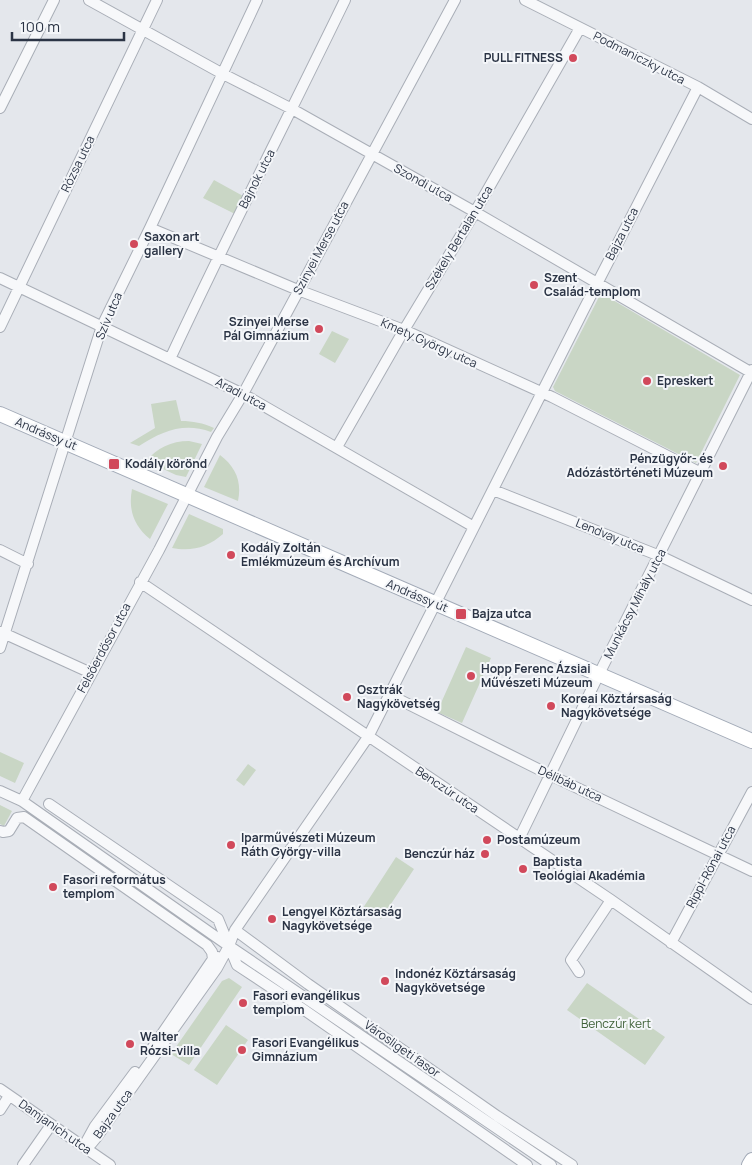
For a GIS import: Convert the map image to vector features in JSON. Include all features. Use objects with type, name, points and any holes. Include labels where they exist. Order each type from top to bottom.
[{"type":"main road","name":"Andrássy út","points":[[0,414],[752,740]]},
{"type":"main road","points":[[749,1165],[752,1160]]},
{"type":"street","points":[[0,108],[54,0]]},
{"type":"street","name":"Szondi utca","points":[[89,0],[223,74],[292,109],[598,282],[752,372]]},
{"type":"street","name":"Rózsa utca","points":[[0,327],[157,0]]},
{"type":"street","name":"Szív utca","points":[[0,648],[3,633],[28,564],[102,326],[257,0]]},
{"type":"street","name":"Bajnok utca","points":[[170,358],[218,256],[345,0]]},
{"type":"street","name":"Szinyei Merse utca","points":[[187,496],[217,437],[243,394],[455,0]]},
{"type":"street","name":"Podmaniczky utca","points":[[525,0],[698,87],[752,119]]},
{"type":"street","name":"Székely Bertalan utca","points":[[337,447],[580,28]]},
{"type":"street","name":"Bajza utca","points":[[84,1147],[91,1144],[96,1138],[217,968],[235,930],[368,737],[698,87]]},
{"type":"street","name":"Kmety György utca","points":[[150,228],[298,290],[404,330],[542,393],[701,473]]},
{"type":"street","name":"Aradi utca","points":[[0,278],[243,394],[474,527]]},
{"type":"street","name":"Munkácsy Mihály utca","points":[[519,839],[599,674],[752,372]]},
{"type":"street","name":"Lendvay utca","points":[[493,490],[660,556],[752,600]]},
{"type":"street","name":"Felsőerdősor utca","points":[[22,801],[187,496]]},
{"type":"street","points":[[0,550],[28,564]]},
{"type":"street","name":"Benczúr utca","points":[[140,582],[611,900],[752,999]]},
{"type":"street","points":[[3,633],[91,673]]},
{"type":"street","name":"Délibáb utca","points":[[390,695],[550,775],[752,870]]},
{"type":"street","name":"Városligeti fasor","points":[[0,790],[22,801],[65,830],[227,950],[551,1165]]},
{"type":"street","name":"Rippl-Rónai utca","points":[[671,943],[752,792]]},
{"type":"street","name":"Városligeti fasor","points":[[50,804],[218,920],[227,950],[237,965],[528,1165]]},
{"type":"street","points":[[0,831],[9,830],[17,818],[24,817],[207,945],[212,952],[213,959],[227,950]]},
{"type":"street","points":[[65,830],[72,819]]},
{"type":"street","points":[[579,972],[571,960],[611,900]]},
{"type":"street","name":"Városligeti fasor","points":[[235,930],[308,984],[497,1116],[572,1165]]},
{"type":"street","name":"Bajza utca","points":[[84,1147],[95,1126],[139,1067],[213,959]]},
{"type":"street","name":"Damjanich utca","points":[[0,1089],[110,1165]]},
{"type":"street","points":[[0,1110],[9,1096]]},
{"type":"street","points":[[23,1165],[51,1125]]},
{"type":"green space","points":[[214,180],[243,196],[235,214],[203,198]]},
{"type":"green space","name":"Epreskert","points":[[601,293],[740,375],[696,463],[555,391],[553,387]]},
{"type":"green space","points":[[332,331],[349,339],[335,363],[319,354]]},
{"type":"green space","points":[[176,400],[181,421],[190,421],[210,426],[214,428],[211,432],[201,429],[182,428],[165,432],[139,446],[130,443],[155,428],[151,404]]},
{"type":"green space","points":[[189,441],[202,444],[186,477],[176,475],[146,461],[165,446],[176,442]]},
{"type":"green space","points":[[220,455],[237,475],[239,487],[238,501],[204,487]]},
{"type":"green space","points":[[132,489],[168,504],[150,539],[136,523],[131,504]]},
{"type":"green space","points":[[189,514],[223,529],[223,534],[206,545],[193,549],[172,548]]},
{"type":"green space","points":[[466,647],[491,658],[462,723],[437,712]]},
{"type":"green space","points":[[0,752],[24,763],[15,783],[0,776]]},
{"type":"green space","points":[[248,764],[256,770],[244,786],[236,780]]},
{"type":"green space","points":[[0,805],[12,811],[4,826],[0,824]]},
{"type":"green space","points":[[396,857],[414,869],[381,919],[363,908]]},
{"type":"green space","points":[[229,978],[242,987],[189,1065],[171,1054],[222,981]]},
{"type":"green space","name":"Benczúr kert","points":[[587,983],[665,1037],[645,1065],[567,1010]]},
{"type":"green space","points":[[226,1025],[248,1040],[217,1085],[194,1070]]},
{"type":"place","name":"PULL FITNESS","points":[[573,58]]},
{"type":"place","name":"Saxon art gallery","points":[[134,244]]},
{"type":"place","name":"Szent Család-templom","points":[[534,285]]},
{"type":"place","name":"Szinyei Merse Pál Gimnázium","points":[[319,329]]},
{"type":"place","name":"Epreskert","points":[[647,381]]},
{"type":"place","name":"Kodály körönd","points":[[114,464]]},
{"type":"place","name":"Pénzügyőr- és Adózástörténeti Múzeum","points":[[723,466]]},
{"type":"place","name":"Kodály Zoltán Emlékmúzeum és Archívum","points":[[231,555]]},
{"type":"place","name":"Bajza utca","points":[[461,614]]},
{"type":"place","name":"Hopp Ferenc Ázsiai Művészeti Múzeum","points":[[471,676]]},
{"type":"place","name":"Osztrák Nagykövetség","points":[[347,697]]},
{"type":"place","name":"Koreai Köztársaság Nagykövetsége","points":[[551,706]]},
{"type":"place","name":"Postamúzeum","points":[[487,840]]},
{"type":"place","name":"Iparművészeti Múzeum Ráth György-villa","points":[[231,845]]},
{"type":"place","name":"Benczúr ház","points":[[485,854]]},
{"type":"place","name":"Baptista Teológiai Akadémia","points":[[523,869]]},
{"type":"place","name":"Fasori református templom","points":[[53,887]]},
{"type":"place","name":"Lengyel Köztársaság Nagykövetsége","points":[[272,919]]},
{"type":"place","name":"Indonéz Köztársaság Nagykövetsége","points":[[385,981]]},
{"type":"place","name":"Fasori evangélikus templom","points":[[243,1003]]},
{"type":"place","name":"Walter Rózsi-villa","points":[[130,1044]]},
{"type":"place","name":"Fasori Evangélikus Gimnázium","points":[[242,1050]]}]
